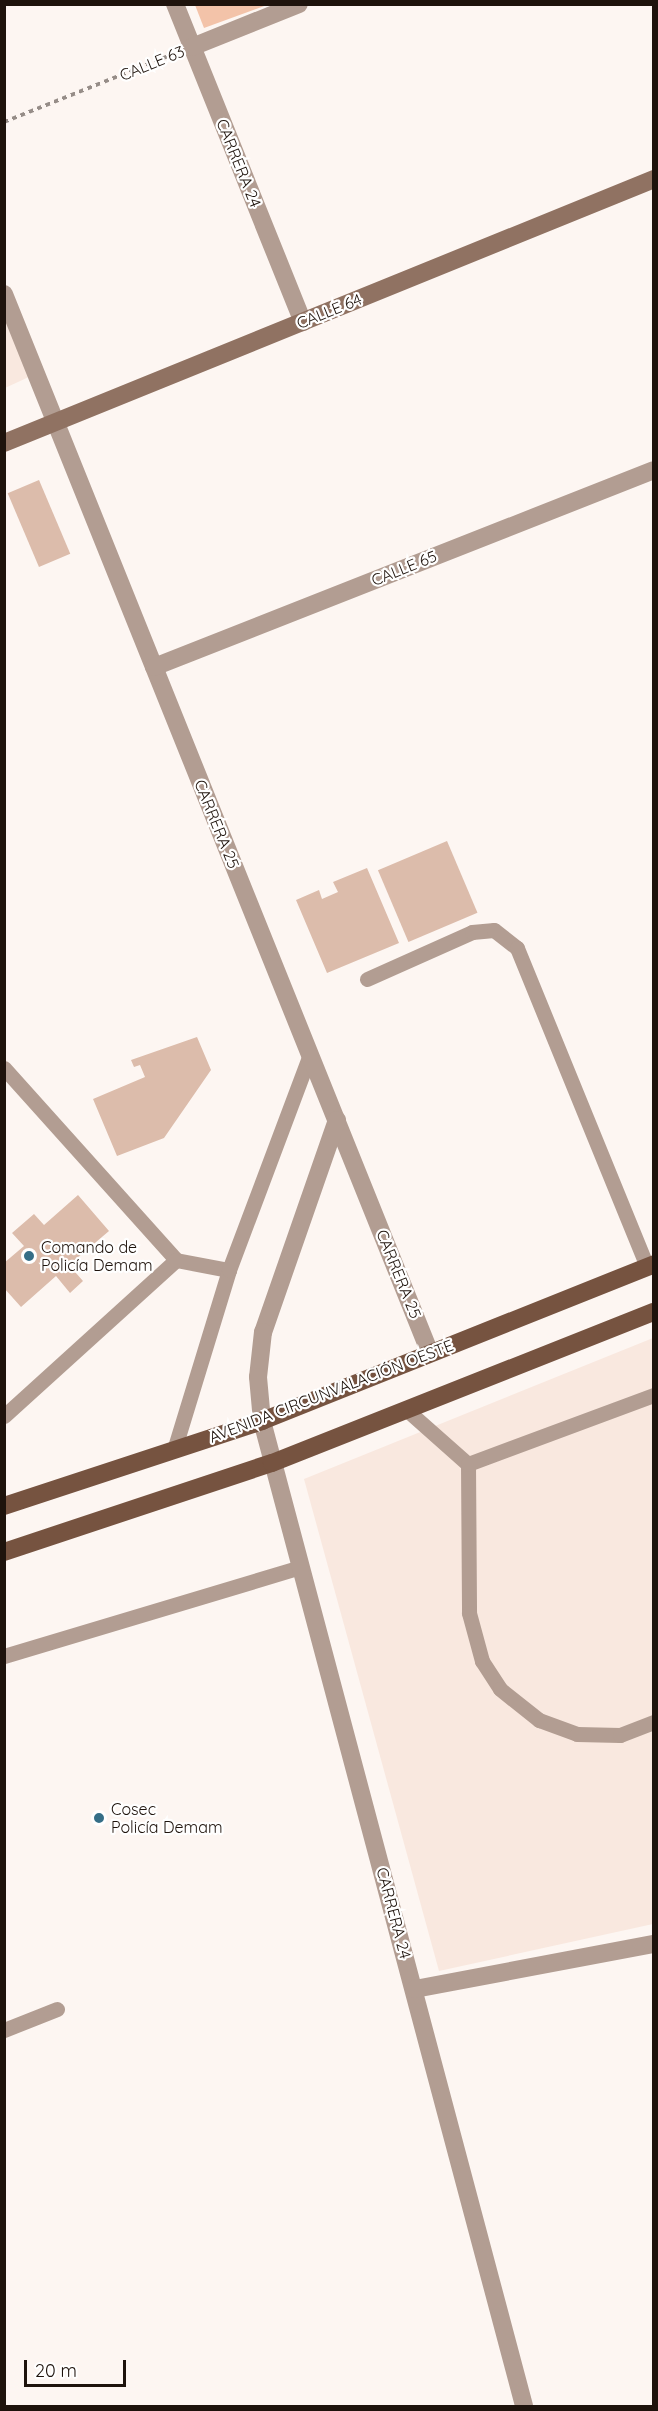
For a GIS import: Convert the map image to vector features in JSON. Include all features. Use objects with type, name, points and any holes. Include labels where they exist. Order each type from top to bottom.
[{"type":"main road","name":"AVENIDA CIRCUNVALACIÓN OESTE","points":[[4,1506],[262,1420],[650,1265]]},
{"type":"main road","points":[[4,1552],[272,1463],[654,1312]]},
{"type":"street","name":"CARRERA 24","points":[[175,4],[303,322]]},
{"type":"street","name":"CALLE 63","points":[[192,47],[299,4]]},
{"type":"street","name":"CALLE 64","points":[[4,443],[654,179]]},
{"type":"street","name":"CARRERA 25","points":[[4,294],[430,1353]]},
{"type":"street","name":"CALLE 65","points":[[154,667],[654,470]]},
{"type":"street","name":"CARRERA 24","points":[[337,1120],[263,1332],[258,1377],[262,1420],[524,2406]]},
{"type":"street","points":[[415,1989],[654,1944]]},
{"type":"lane","points":[[367,979],[472,932],[494,930],[517,948],[650,1265]]},
{"type":"lane","points":[[174,1450],[229,1270],[310,1055]]},
{"type":"lane","points":[[4,1068],[176,1260],[229,1270]]},
{"type":"lane","points":[[4,1416],[176,1260]]},
{"type":"lane","points":[[468,1464],[654,1395]]},
{"type":"lane","points":[[408,1411],[468,1464],[469,1613],[482,1661],[500,1689],[538,1720],[577,1734],[620,1735],[654,1722]]},
{"type":"lane","points":[[4,1656],[301,1567]]},
{"type":"lane","points":[[4,2030],[57,2009]]},
{"type":"path","name":"CALLE 63","points":[[4,122],[192,47]]},
{"type":"shaded area","points":[[195,5],[267,5],[204,28]]},
{"type":"shaded area","points":[[4,311],[31,376],[5,388],[4,388]]},
{"type":"shaded area","points":[[653,1338],[653,1924],[439,1971],[304,1479]]},
{"type":"building","points":[[39,480],[70,554],[39,567],[8,493]]},
{"type":"building","points":[[447,841],[477,913],[408,942],[378,870]]},
{"type":"building","points":[[367,868],[399,943],[327,973],[296,900],[319,890],[322,899],[338,892],[333,882]]},
{"type":"building","points":[[197,1037],[211,1070],[164,1138],[117,1156],[93,1099],[145,1077],[140,1065],[134,1067],[131,1060]]},
{"type":"building","points":[[78,1195],[109,1231],[69,1265],[83,1281],[70,1293],[56,1276],[21,1307],[4,1288],[4,1263],[24,1246],[12,1233],[34,1214],[44,1225]]},
{"type":"place","name":"Comando de Policía Demam","points":[[29,1256]]},
{"type":"place","name":"Cosec Policía Demam","points":[[99,1818]]}]
